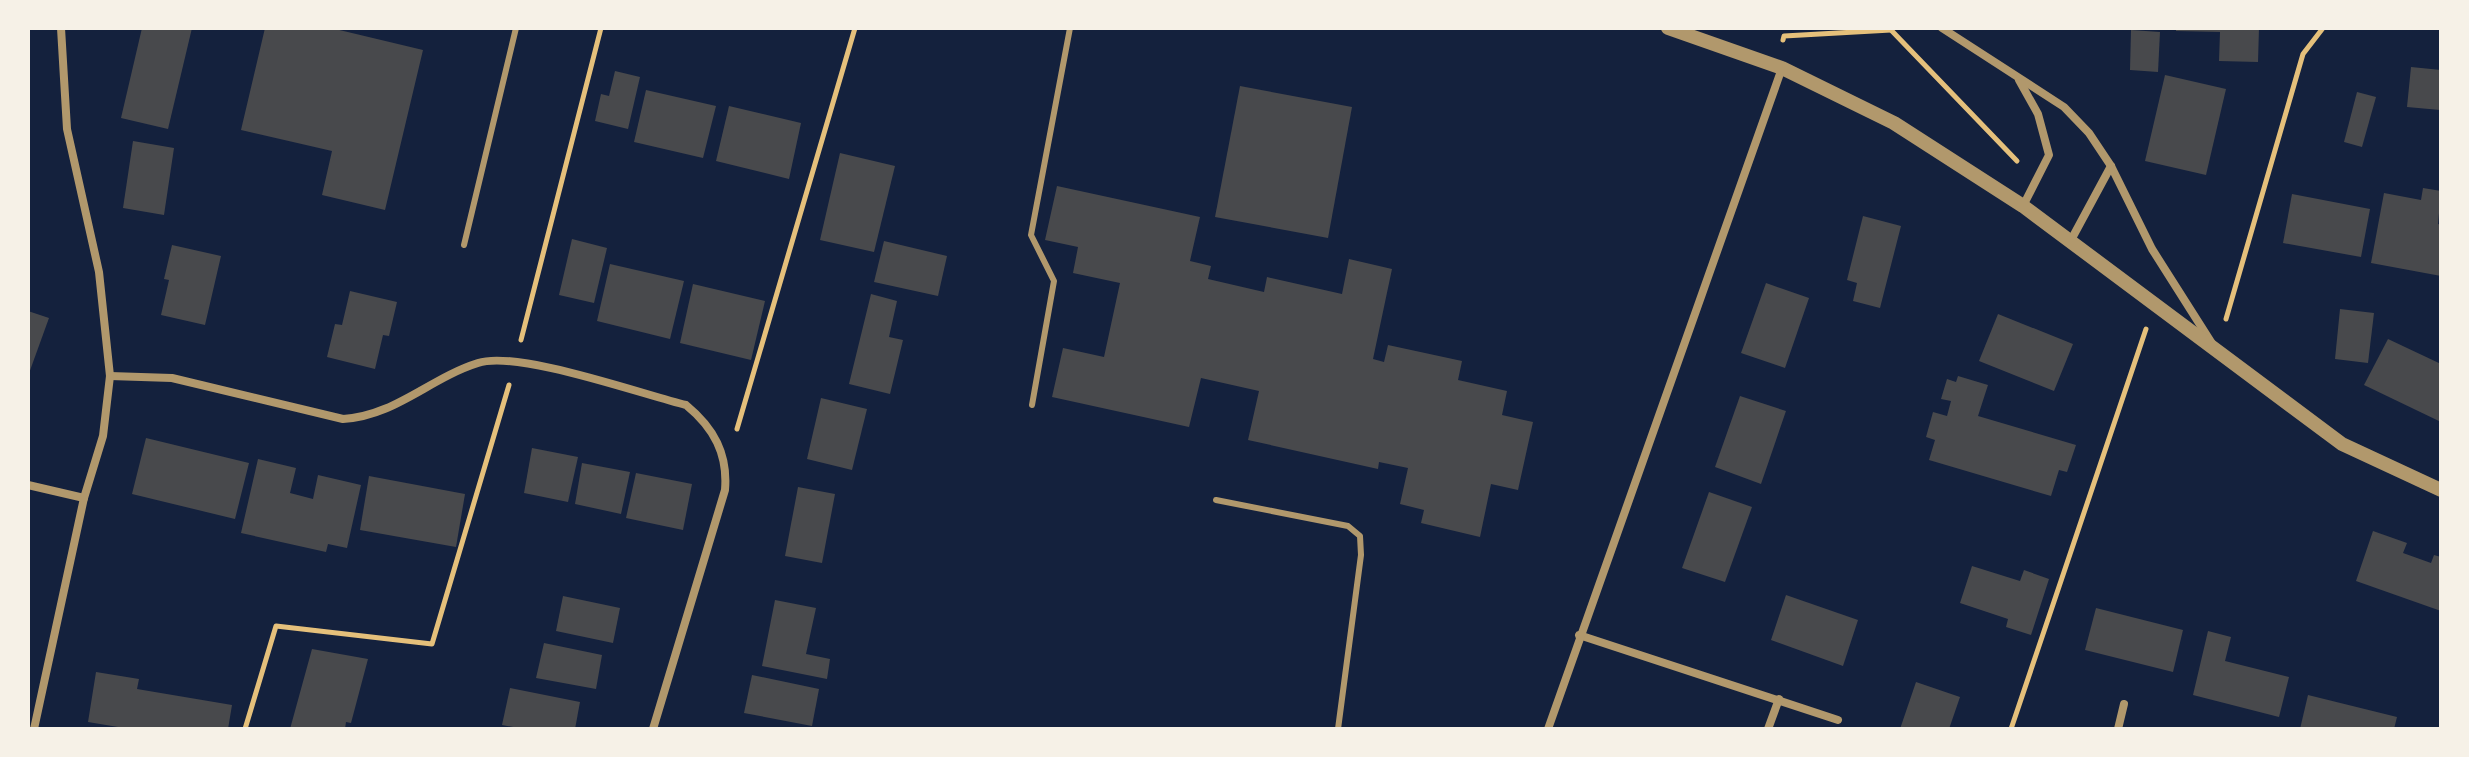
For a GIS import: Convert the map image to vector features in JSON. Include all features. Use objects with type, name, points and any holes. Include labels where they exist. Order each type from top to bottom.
[{"type":"street","points":[[34,729],[84,498],[103,436],[110,376],[99,272],[67,129],[61,28]]},
{"type":"street","points":[[1668,28],[1782,68],[1894,123],[2023,206],[2342,444],[2441,490]]},
{"type":"street","points":[[1942,28],[2064,107],[2089,133],[2111,166],[2152,249],[2217,351]]},
{"type":"street","points":[[1548,729],[1782,68]]},
{"type":"street","points":[[2017,76],[2038,114],[2049,155],[2023,206]]},
{"type":"street","points":[[2070,242],[2111,166]]},
{"type":"street","points":[[110,376],[172,378],[343,419],[369,417],[479,363],[516,361],[686,405],[703,419],[724,459],[725,490],[653,729]]},
{"type":"street","points":[[28,485],[84,498]]},
{"type":"street","points":[[1579,635],[1838,720]]},
{"type":"street","points":[[1768,729],[1779,699]]},
{"type":"street","points":[[2118,729],[2124,704]]},
{"type":"lane","points":[[464,245],[516,28]]},
{"type":"lane","points":[[1032,405],[1054,281],[1031,235],[1070,28]]},
{"type":"lane","points":[[1216,500],[1348,526],[1360,536],[1361,555],[1338,729]]},
{"type":"path","points":[[245,729],[276,626],[432,644],[516,361],[601,28]]},
{"type":"path","points":[[724,459],[746,406],[855,28]]},
{"type":"path","points":[[2217,351],[2303,54],[2323,28]]},
{"type":"path","points":[[1784,36],[1891,29],[2002,148]]},
{"type":"path","points":[[2011,729],[2154,306]]},
{"type":"building","points":[[142,28],[192,28],[168,129],[121,118]]},
{"type":"building","points":[[265,28],[331,28],[423,50],[385,210],[322,195],[332,151],[241,130]]},
{"type":"building","points":[[2176,28],[2259,28],[2258,62],[2219,61],[2220,32],[2176,31]]},
{"type":"building","points":[[2131,30],[2160,32],[2158,72],[2130,70]]},
{"type":"building","points":[[2411,67],[2441,70],[2440,110],[2407,107]]},
{"type":"building","points":[[615,71],[640,77],[628,129],[595,121],[601,94],[609,96]]},
{"type":"building","points":[[2165,75],[2226,89],[2206,175],[2145,161]]},
{"type":"building","points":[[1240,86],[1352,107],[1328,238],[1215,217]]},
{"type":"building","points":[[646,90],[716,106],[703,158],[634,142]]},
{"type":"building","points":[[2357,92],[2376,97],[2362,147],[2344,142]]},
{"type":"building","points":[[729,106],[801,123],[789,179],[716,161]]},
{"type":"building","points":[[133,141],[174,148],[164,215],[123,208]]},
{"type":"building","points":[[840,153],[895,166],[874,252],[820,240]]},
{"type":"building","points":[[1057,186],[1200,217],[1190,261],[1211,266],[1208,279],[1264,292],[1267,277],[1342,294],[1349,259],[1392,269],[1373,359],[1384,362],[1388,345],[1462,361],[1458,380],[1507,391],[1502,415],[1533,422],[1518,490],[1491,484],[1480,537],[1421,523],[1424,510],[1400,504],[1408,468],[1379,462],[1378,469],[1248,440],[1259,391],[1201,378],[1189,427],[1052,397],[1063,348],[1104,357],[1120,283],[1073,273],[1078,247],[1045,240]]},
{"type":"building","points":[[2423,188],[2441,191],[2438,224],[2441,225],[2441,276],[2371,263],[2384,193],[2421,200]]},
{"type":"building","points":[[2292,194],[2370,209],[2361,257],[2283,243]]},
{"type":"building","points":[[1863,216],[1901,226],[1880,308],[1853,301],[1857,283],[1847,280]]},
{"type":"building","points":[[572,239],[607,248],[594,303],[559,295]]},
{"type":"building","points":[[884,241],[947,256],[938,296],[874,282]]},
{"type":"building","points":[[172,245],[221,256],[205,325],[161,315],[169,280],[164,279]]},
{"type":"building","points":[[610,264],[684,281],[670,339],[597,321]]},
{"type":"building","points":[[1766,283],[1809,298],[1785,368],[1741,353]]},
{"type":"building","points":[[693,284],[765,301],[751,360],[680,343]]},
{"type":"building","points":[[350,291],[397,302],[389,336],[383,335],[375,369],[327,357],[335,324],[342,325]]},
{"type":"building","points":[[871,294],[897,301],[889,337],[903,340],[890,394],[849,384]]},
{"type":"building","points":[[2340,309],[2374,313],[2368,363],[2335,359]]},
{"type":"building","points":[[28,311],[49,318],[28,376]]},
{"type":"building","points":[[1998,314],[2073,344],[2054,391],[1979,361]]},
{"type":"building","points":[[2388,339],[2441,364],[2441,422],[2364,385]]},
{"type":"building","points":[[1958,376],[1988,385],[1978,416],[2076,445],[2067,472],[2059,470],[2051,496],[1929,460],[1935,440],[1926,437],[1933,412],[1947,416],[1951,401],[1941,399],[1947,379],[1956,382]]},
{"type":"building","points":[[1740,396],[1786,411],[1761,484],[1715,467]]},
{"type":"building","points":[[821,398],[867,409],[852,470],[807,459]]},
{"type":"building","points":[[146,438],[249,463],[235,519],[132,494]]},
{"type":"building","points":[[532,448],[578,457],[568,502],[524,493]]},
{"type":"building","points":[[258,459],[296,468],[290,493],[313,499],[318,475],[361,485],[347,548],[328,544],[326,552],[241,533]]},
{"type":"building","points":[[582,463],[630,472],[621,514],[575,504]]},
{"type":"building","points":[[636,473],[692,484],[683,530],[626,518]]},
{"type":"building","points":[[369,476],[465,494],[456,547],[360,530]]},
{"type":"building","points":[[798,487],[835,494],[822,563],[785,556]]},
{"type":"building","points":[[1709,492],[1752,507],[1725,582],[1682,568]]},
{"type":"building","points":[[2373,531],[2407,543],[2403,553],[2431,563],[2434,555],[2441,557],[2441,611],[2356,581]]},
{"type":"building","points":[[1972,566],[2020,581],[2024,570],[2049,579],[2031,635],[2006,627],[2008,619],[1960,603]]},
{"type":"building","points":[[1786,595],[1858,620],[1843,666],[1771,640]]},
{"type":"building","points":[[563,596],[620,608],[613,643],[556,631]]},
{"type":"building","points":[[775,600],[816,608],[806,654],[830,659],[827,679],[762,666]]},
{"type":"building","points":[[2096,608],[2183,630],[2173,672],[2085,650]]},
{"type":"building","points":[[2208,631],[2231,637],[2225,661],[2289,677],[2279,717],[2193,695]]},
{"type":"building","points":[[544,643],[602,655],[596,689],[536,678]]},
{"type":"building","points":[[312,649],[368,659],[351,723],[346,722],[345,729],[290,729]]},
{"type":"building","points":[[96,672],[139,679],[137,689],[232,705],[228,729],[130,729],[88,722]]},
{"type":"building","points":[[752,675],[819,689],[812,726],[744,713]]},
{"type":"building","points":[[1916,682],[1960,697],[1949,729],[1900,729]]},
{"type":"building","points":[[510,688],[580,702],[575,729],[524,729],[502,725]]},
{"type":"building","points":[[2308,695],[2397,717],[2394,729],[2300,729]]}]
